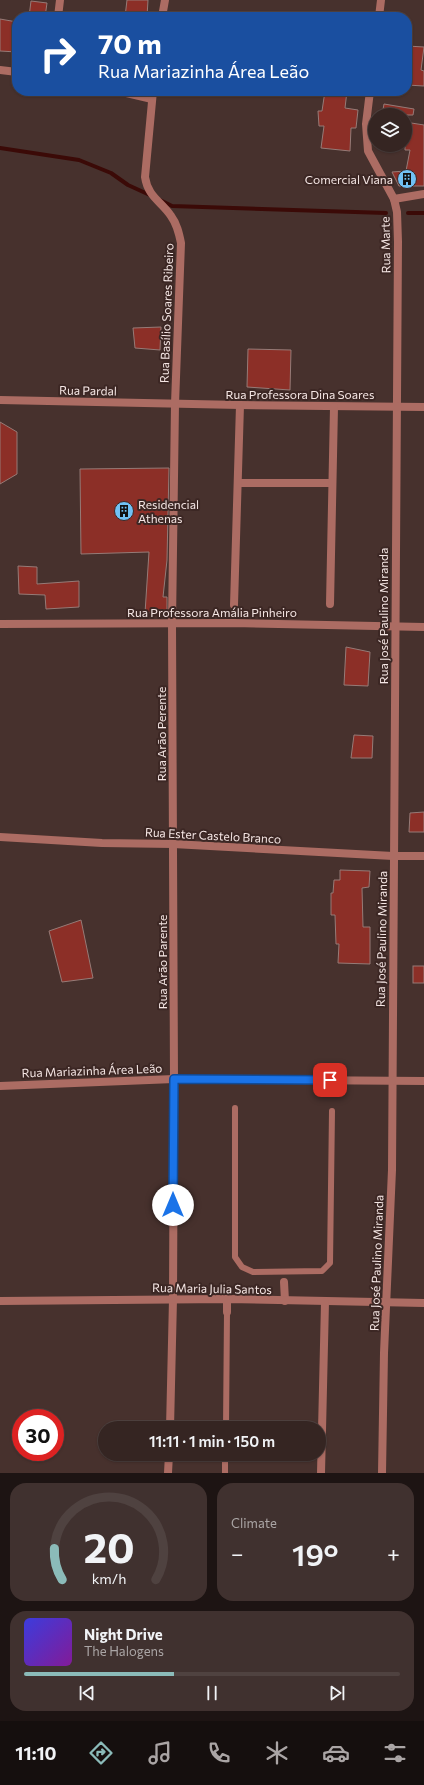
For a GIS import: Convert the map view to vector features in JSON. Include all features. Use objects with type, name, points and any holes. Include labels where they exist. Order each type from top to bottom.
[{"type":"street","points":[[59,12],[60,0]]},
{"type":"street","points":[[163,12],[164,0]]},
{"type":"street","points":[[380,12],[381,0]]},
{"type":"street","points":[[0,70],[12,71]]},
{"type":"street","name":"Rua Basílio Soares Ribeiro","points":[[153,96],[145,177],[146,186],[153,197],[171,215],[178,227],[181,243],[175,404],[172,623]]},
{"type":"street","name":"Rua Marte","points":[[369,96],[366,124],[368,151],[394,199],[398,224],[397,406]]},
{"type":"street","points":[[394,199],[424,194]]},
{"type":"street","name":"Rua Pardal","points":[[0,400],[175,404]]},
{"type":"street","name":"Rua Professora Dina Soares","points":[[175,404],[424,407]]},
{"type":"street","points":[[234,605],[240,405]]},
{"type":"street","name":"Rua José Paulino Miranda","points":[[382,1473],[386,1303],[392,1170],[394,627],[397,406]]},
{"type":"street","points":[[330,604],[334,407]]},
{"type":"street","points":[[238,483],[332,483]]},
{"type":"street","name":"Rua Arão Perente","points":[[172,623],[173,844]]},
{"type":"street","name":"Rua Professora Amália Pinheiro","points":[[0,624],[327,624],[424,627]]},
{"type":"street","name":"Rua Ester Castelo Branco","points":[[0,837],[102,843],[173,844],[393,856],[424,856]]},
{"type":"street","name":"Rua Arão Parente","points":[[170,1421],[173,1299],[173,844]]},
{"type":"street","name":"Rua Mariazinha Área Leão","points":[[0,1086],[174,1079],[424,1081]]},
{"type":"street","points":[[284,1282],[285,1301]]},
{"type":"street","points":[[227,1299],[227,1312]]},
{"type":"street","name":"Rua Maria Julia Santos","points":[[0,1301],[227,1299],[424,1303]]},
{"type":"street","points":[[321,1473],[325,1302]]},
{"type":"street","points":[[168,1473],[169,1461]]},
{"type":"lane","points":[[235,1108],[235,1257],[242,1267],[253,1272],[322,1271],[330,1263],[332,1111]]},
{"type":"lane","points":[[284,1271],[284,1282]]},
{"type":"lane","points":[[226,1421],[227,1312]]},
{"type":"lane","points":[[225,1461],[225,1473]]},
{"type":"building","points":[[127,0],[148,0],[147,12],[126,12]]},
{"type":"building","points":[[31,1],[47,3],[46,12],[30,12]]},
{"type":"building","points":[[0,19],[12,21],[12,52],[0,51]]},
{"type":"building","points":[[412,46],[424,47],[421,70],[424,71],[424,86],[412,85]]},
{"type":"building","points":[[324,96],[346,96],[345,108],[358,110],[356,128],[351,128],[350,151],[321,148],[324,126],[319,126],[318,111],[322,111]]},
{"type":"building","points":[[384,104],[408,108],[383,108]]},
{"type":"building","points":[[412,123],[424,125],[424,186],[399,186],[392,172],[406,171],[410,152],[412,152]]},
{"type":"building","points":[[161,327],[160,350],[135,348],[133,328]]},
{"type":"building","points":[[248,349],[291,350],[290,390],[247,387]]},
{"type":"building","points":[[0,422],[17,432],[17,474],[0,484]]},
{"type":"building","name":"Residencial Athenas","points":[[169,468],[167,560],[163,597],[167,597],[167,612],[145,613],[149,552],[81,554],[80,469]]},
{"type":"building","points":[[18,566],[37,567],[37,584],[79,581],[79,607],[46,609],[45,595],[19,594]]},
{"type":"building","points":[[346,647],[370,652],[368,686],[344,685]]},
{"type":"building","points":[[354,735],[373,736],[372,758],[351,758]]},
{"type":"building","points":[[424,812],[424,832],[409,832],[410,813]]},
{"type":"building","points":[[340,870],[370,871],[369,887],[362,888],[363,927],[370,927],[370,964],[338,963],[339,944],[336,944],[335,915],[331,915],[331,893],[333,893],[334,880],[340,880]]},
{"type":"building","points":[[81,920],[93,978],[62,982],[49,931]]},
{"type":"building","points":[[413,966],[424,966],[424,983],[413,983]]},
{"type":"waterway","points":[[0,148],[79,160],[111,173],[128,185],[152,196]]},
{"type":"waterway","points":[[160,200],[172,206],[386,213]]},
{"type":"waterway","points":[[408,213],[424,213]]},
{"type":"place","name":"Comercial Viana","points":[[407,179]]},
{"type":"place","name":"Residencial Athenas","points":[[124,511]]},
{"type":"route","points":[[173,1205],[174,1079],[330,1080]]}]
